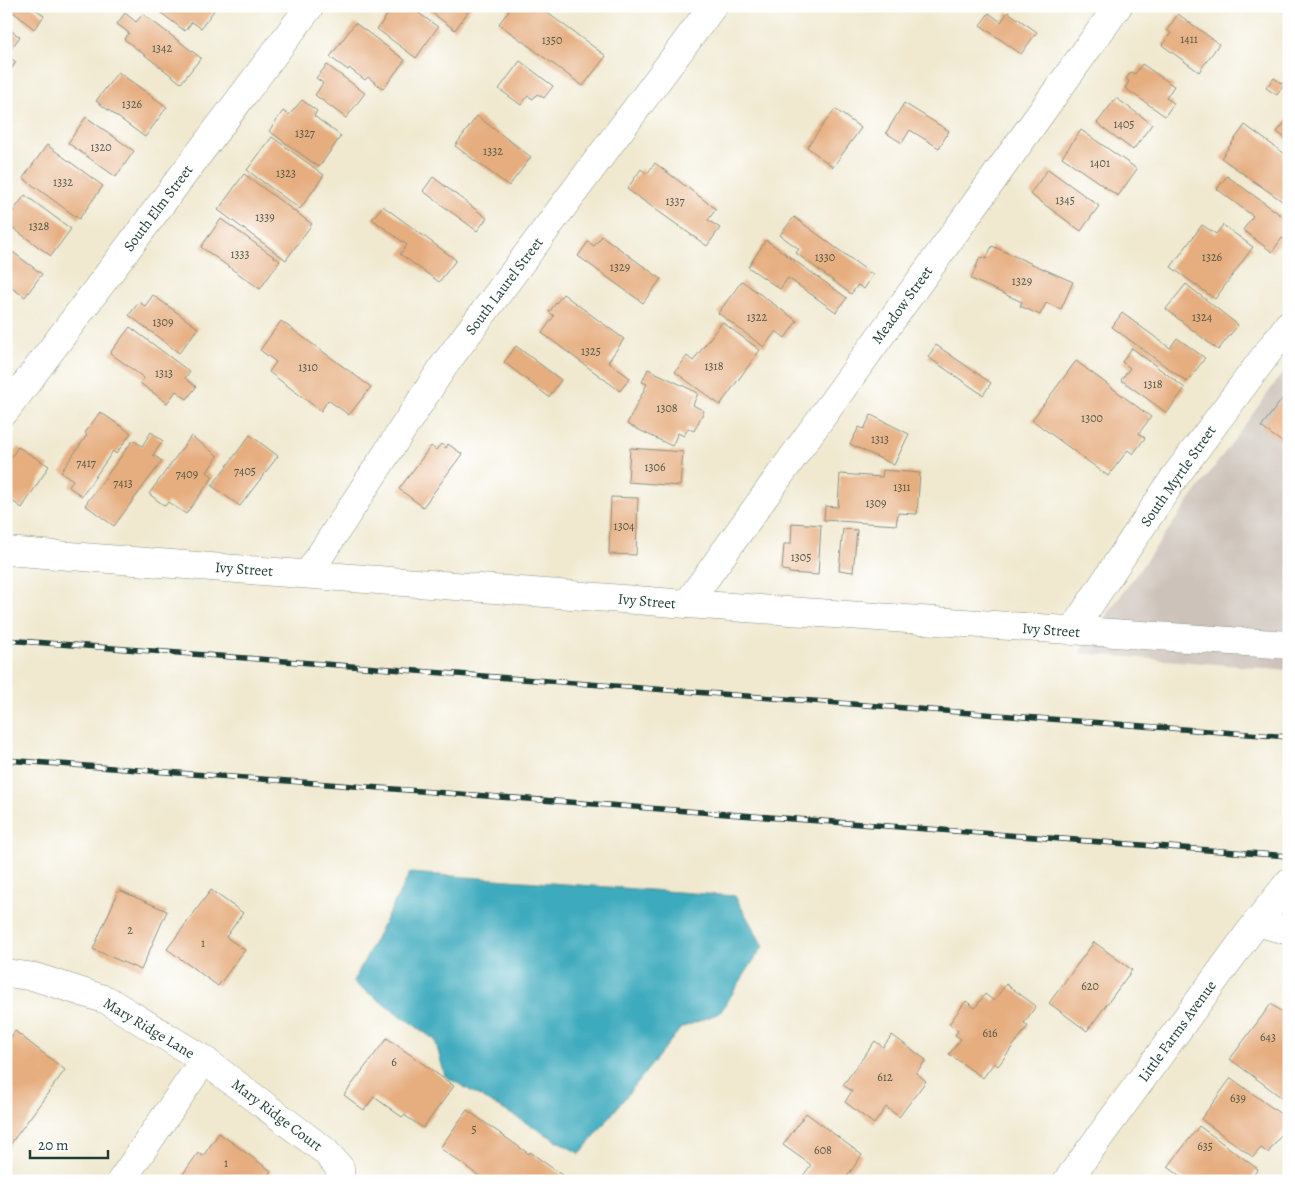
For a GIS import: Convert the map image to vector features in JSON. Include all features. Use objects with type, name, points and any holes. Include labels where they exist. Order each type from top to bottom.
[{"type":"street","name":"South Elm Street","points":[[6,410],[310,6]]},
{"type":"street","name":"South Laurel Street","points":[[308,574],[445,364],[713,6]]},
{"type":"street","name":"Meadow Street","points":[[687,604],[1118,6]]},
{"type":"street","name":"South Myrtle Street","points":[[1072,631],[1174,478],[1289,324]]},
{"type":"street","name":"Ivy Street","points":[[6,550],[687,604],[1289,645]]},
{"type":"street","name":"Little Farms Avenue","points":[[1067,1181],[1257,922],[1289,882]]},
{"type":"street","points":[[1257,922],[1289,931]]},
{"type":"street","name":"Mary Ridge Lane","points":[[6,973],[34,977],[107,1000],[204,1060]]},
{"type":"street","points":[[121,1181],[204,1060]]},
{"type":"street","name":"Mary Ridge Court","points":[[204,1060],[325,1150],[340,1168],[340,1176]]},
{"type":"shaded area","points":[[1289,364],[1289,670],[1079,653]]},
{"type":"water","points":[[410,873],[735,896],[763,946],[720,1013],[681,1028],[580,1154],[445,1076],[435,1040],[353,982]]},
{"type":"building","points":[[6,6],[32,6],[44,16],[34,29]]},
{"type":"building","points":[[152,6],[211,6],[215,9],[201,28],[192,22],[185,31]]},
{"type":"building","points":[[394,6],[409,6],[438,27],[416,58],[377,29]]},
{"type":"building","points":[[423,6],[472,6],[455,30]]},
{"type":"building","points":[[512,6],[538,6],[606,56],[583,86],[499,24]]},
{"type":"building","points":[[1008,12],[1037,32],[1021,54],[980,25],[989,13],[1001,22]]},
{"type":"building","points":[[125,13],[136,22],[143,14],[201,58],[181,83],[124,39],[129,33],[117,24]]},
{"type":"building","points":[[1178,14],[1219,44],[1199,72],[1162,45],[1171,33],[1167,30]]},
{"type":"building","points":[[355,23],[405,60],[383,89],[368,77],[365,80],[330,57]]},
{"type":"building","points":[[6,27],[20,37],[9,51],[6,49]]},
{"type":"building","points":[[6,55],[16,62],[6,76]]},
{"type":"building","points":[[520,61],[553,86],[544,98],[537,94],[533,99],[528,96],[521,105],[499,89]]},
{"type":"building","points":[[1142,64],[1174,86],[1166,98],[1174,103],[1165,116],[1125,88],[1129,81],[1126,79],[1131,72],[1135,74]]},
{"type":"building","points":[[327,65],[365,93],[346,118],[315,95],[323,83],[316,78]]},
{"type":"building","points":[[118,72],[167,107],[145,137],[96,101]]},
{"type":"building","points":[[1274,78],[1284,85],[1277,95],[1266,88]]},
{"type":"building","points":[[1116,98],[1152,124],[1133,150],[1097,123]]},
{"type":"building","points":[[302,100],[317,111],[314,116],[341,136],[319,167],[269,131],[283,111],[289,115]]},
{"type":"building","points":[[904,103],[949,131],[939,148],[910,130],[902,143],[886,133]]},
{"type":"building","points":[[835,109],[861,128],[833,167],[807,147]]},
{"type":"building","points":[[477,116],[531,157],[509,186],[455,146]]},
{"type":"building","points":[[86,117],[134,151],[116,177],[68,143]]},
{"type":"building","points":[[1289,117],[1289,141],[1277,132]]},
{"type":"building","points":[[1245,125],[1289,157],[1289,198],[1285,203],[1221,158]]},
{"type":"building","points":[[1081,130],[1137,169],[1118,196],[1062,157]]},
{"type":"building","points":[[272,137],[324,175],[300,209],[247,170]]},
{"type":"building","points":[[47,145],[103,186],[79,219],[23,178]]},
{"type":"building","points":[[655,163],[716,209],[708,220],[720,228],[707,246],[627,189],[641,169],[647,174]]},
{"type":"building","points":[[1048,169],[1099,206],[1081,231],[1030,194]]},
{"type":"building","points":[[244,174],[312,224],[286,260],[218,210]]},
{"type":"building","points":[[1227,176],[1289,221],[1289,235],[1285,240],[1282,238],[1272,252],[1243,230],[1253,216],[1217,189]]},
{"type":"building","points":[[433,177],[487,218],[477,231],[423,191]]},
{"type":"building","points":[[25,195],[71,229],[51,256],[6,223]]},
{"type":"building","points":[[383,206],[456,260],[439,282],[400,254],[407,245],[372,219]]},
{"type":"building","points":[[794,217],[873,275],[864,289],[858,285],[851,294],[796,253],[799,249],[780,235]]},
{"type":"building","points":[[221,219],[280,261],[260,289],[201,247]]},
{"type":"building","points":[[1202,225],[1216,234],[1223,225],[1253,247],[1215,299],[1171,267]]},
{"type":"building","points":[[602,236],[661,279],[643,303],[578,256],[588,242],[594,246]]},
{"type":"building","points":[[766,240],[847,298],[836,312],[788,278],[780,289],[748,267]]},
{"type":"building","points":[[992,246],[1073,282],[1061,309],[1046,303],[1040,315],[1020,306],[1022,302],[971,279],[980,257],[986,259]]},
{"type":"building","points":[[10,250],[42,274],[25,297],[6,284],[6,255]]},
{"type":"building","points":[[742,281],[797,321],[785,338],[776,331],[764,347],[718,313]]},
{"type":"building","points":[[1186,284],[1238,325],[1218,350],[1166,309]]},
{"type":"building","points":[[563,294],[624,339],[608,362],[630,378],[620,391],[542,333],[554,316],[549,312]]},
{"type":"building","points":[[153,295],[198,328],[179,353],[129,315],[139,302],[145,306]]},
{"type":"building","points":[[1122,313],[1170,348],[1177,338],[1205,358],[1187,382],[1112,327]]},
{"type":"building","points":[[281,321],[371,387],[349,415],[328,400],[321,411],[269,372],[276,362],[260,350]]},
{"type":"building","points":[[722,322],[760,350],[720,405],[675,372],[687,356],[693,361]]},
{"type":"building","points":[[130,327],[190,372],[185,378],[196,387],[187,399],[176,391],[167,403],[140,383],[144,378],[110,353]]},
{"type":"building","points":[[936,345],[991,383],[983,395],[928,357]]},
{"type":"building","points":[[516,346],[561,380],[549,397],[504,362]]},
{"type":"building","points":[[1132,348],[1185,388],[1167,413],[1121,380],[1130,368],[1122,362]]},
{"type":"building","points":[[1076,361],[1151,417],[1139,433],[1145,438],[1133,454],[1128,450],[1108,476],[1032,420]]},
{"type":"building","points":[[648,369],[698,393],[693,405],[704,411],[694,431],[688,428],[684,436],[678,433],[672,446],[627,424],[647,384],[642,382]]},
{"type":"building","points":[[1289,390],[1289,447],[1261,427]]},
{"type":"building","points":[[100,412],[131,433],[116,454],[113,451],[82,496],[69,487],[73,480],[61,472],[87,435],[85,433]]},
{"type":"building","points":[[871,415],[909,434],[894,465],[850,444],[859,427],[864,429]]},
{"type":"building","points":[[151,432],[163,441],[153,455],[162,461],[114,526],[85,505],[133,440],[142,446]]},
{"type":"building","points":[[250,435],[278,456],[240,506],[212,486]]},
{"type":"building","points":[[191,436],[218,456],[207,472],[213,477],[186,514],[168,502],[165,506],[149,494]]},
{"type":"building","points":[[441,444],[446,448],[448,444],[462,454],[423,507],[399,489],[431,446],[436,450]]},
{"type":"building","points":[[18,447],[49,466],[22,508],[6,497],[6,465]]},
{"type":"building","points":[[630,448],[683,452],[680,486],[628,482]]},
{"type":"building","points":[[883,470],[920,473],[917,514],[898,513],[896,525],[824,520],[825,506],[838,507],[840,474],[882,477]]},
{"type":"building","points":[[611,497],[638,498],[636,555],[609,554]]},
{"type":"building","points":[[792,523],[821,525],[818,575],[789,573],[789,571],[782,570],[784,544],[791,544]]},
{"type":"building","points":[[843,529],[857,530],[853,572],[839,570]]},
{"type":"building","points":[[119,890],[167,911],[141,970],[93,949]]},
{"type":"building","points":[[211,890],[243,913],[226,937],[245,950],[218,986],[167,949]]},
{"type":"building","points":[[1094,942],[1132,970],[1087,1031],[1049,1003]]},
{"type":"building","points":[[1006,984],[1036,1006],[1024,1023],[1028,1026],[998,1066],[994,1063],[983,1078],[949,1054],[961,1039],[955,1035],[958,1031],[949,1024],[966,1001],[975,1008],[985,994],[994,1001]]},
{"type":"building","points":[[1271,1004],[1286,1015],[1289,1012],[1289,1103],[1230,1059]]},
{"type":"building","points":[[15,1031],[65,1070],[6,1150],[6,1044]]},
{"type":"building","points":[[892,1035],[926,1060],[916,1073],[926,1081],[899,1117],[886,1107],[874,1124],[845,1102],[852,1091],[843,1085],[875,1041],[883,1047]]},
{"type":"building","points":[[387,1038],[454,1086],[423,1128],[404,1115],[402,1117],[374,1097],[364,1110],[344,1095]]},
{"type":"building","points":[[1231,1078],[1289,1120],[1289,1124],[1268,1153],[1261,1148],[1253,1157],[1201,1119]]},
{"type":"building","points":[[467,1110],[570,1181],[486,1181],[440,1148]]},
{"type":"building","points":[[806,1113],[862,1155],[844,1181],[799,1181],[811,1165],[783,1145]]},
{"type":"building","points":[[1199,1126],[1258,1169],[1249,1181],[1187,1181],[1168,1167]]},
{"type":"building","points":[[219,1133],[271,1171],[264,1181],[178,1181],[198,1153],[203,1156]]},
{"type":"railway","points":[[6,640],[1289,737]]},
{"type":"railway","points":[[6,760],[1289,856]]}]
